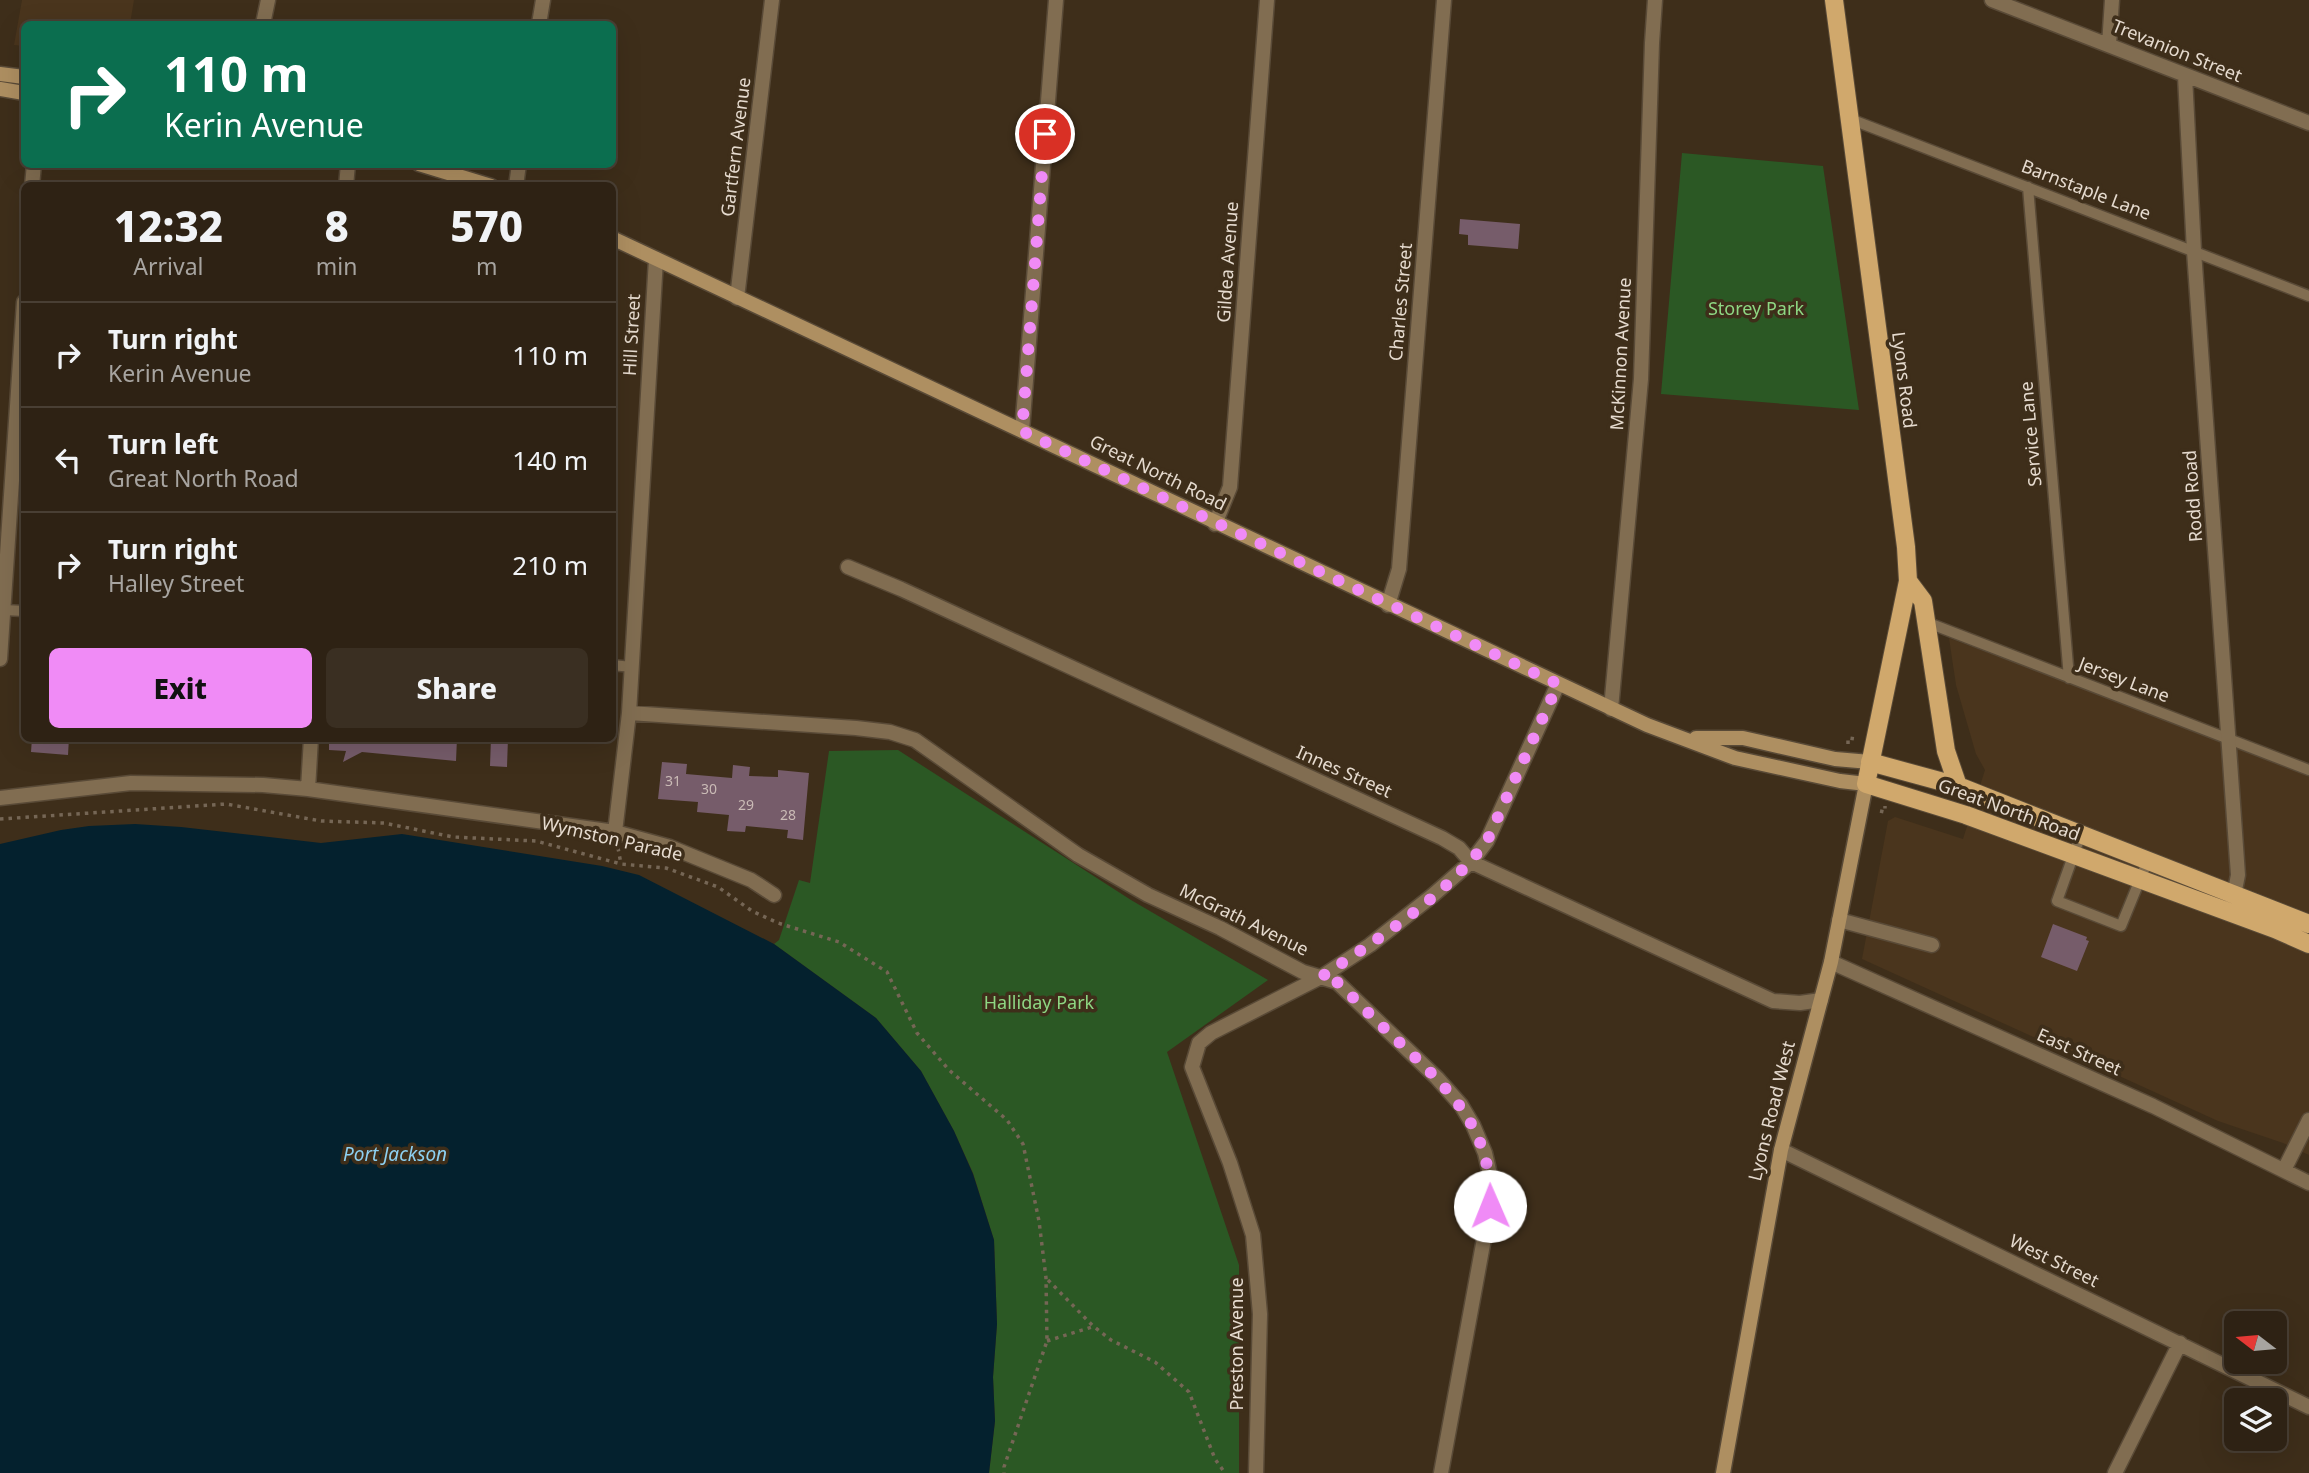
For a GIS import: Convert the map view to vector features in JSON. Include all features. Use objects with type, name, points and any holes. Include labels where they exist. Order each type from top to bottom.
[{"type":"main road","name":"Lyons Road","points":[[1834,0],[1906,547],[1908,581],[1878,735],[1870,762]]},
{"type":"main road","points":[[0,74],[21,77]]},
{"type":"main road","points":[[0,89],[21,92]]},
{"type":"main road","points":[[432,168],[478,182]]},
{"type":"main road","name":"Great North Road","points":[[616,241],[1647,725],[1688,738],[1735,758],[1840,781],[1866,784],[1966,815],[2142,880],[2309,924]]},
{"type":"main road","points":[[1908,581],[1923,601],[1946,751],[1958,786]]},
{"type":"main road","name":"Great North Road","points":[[1688,738],[1743,738],[1835,759],[1870,762],[1958,786],[2148,860],[2309,944]]},
{"type":"main road","name":"Lyons Road West","points":[[1723,1473],[1781,1150],[1831,962],[1870,762]]},
{"type":"street","points":[[264,21],[268,0]]},
{"type":"street","points":[[540,21],[543,0]]},
{"type":"street","name":"Gartfern Avenue","points":[[737,298],[772,0]]},
{"type":"street","points":[[1022,431],[1056,0]]},
{"type":"street","name":"Gildea Avenue","points":[[1215,524],[1230,487],[1268,0]]},
{"type":"street","name":"Charles Street","points":[[1388,605],[1399,569],[1444,0]]},
{"type":"street","name":"McKinnon Avenue","points":[[1611,709],[1642,379],[1655,0]]},
{"type":"street","name":"Trevanion Street","points":[[1992,0],[2309,122]]},
{"type":"street","points":[[2109,45],[2112,0]]},
{"type":"street","name":"Rodd Road","points":[[2185,76],[2194,251],[2238,875],[2232,904]]},
{"type":"street","name":"Hill Street","points":[[615,832],[629,713],[656,259]]},
{"type":"street","points":[[0,659],[21,348]]},
{"type":"street","name":"Innes Street","points":[[848,567],[1443,838],[1458,848],[1471,862],[1773,1002],[1800,1003],[1822,1000]]},
{"type":"street","points":[[1321,977],[1370,945],[1432,897],[1471,862],[1487,841],[1558,684]]},
{"type":"street","name":"McGrath Avenue","points":[[629,713],[856,728],[890,732],[915,740],[1078,855],[1148,895],[1220,928],[1303,972],[1337,982],[1437,1078],[1461,1105],[1473,1125],[1489,1170],[1491,1188],[1488,1218],[1441,1473]]},
{"type":"street","points":[[308,789],[311,742]]},
{"type":"street","name":"Wymston Parade","points":[[0,798],[131,783],[264,785],[308,789],[615,832],[670,847],[751,880],[774,895]]},
{"type":"street","points":[[1839,920],[1931,945]]},
{"type":"street","name":"East Street","points":[[1831,962],[2153,1106],[2309,1183]]},
{"type":"street","name":"Preston Avenue","points":[[1255,1473],[1260,1314],[1253,1235],[1230,1163],[1192,1067],[1199,1043],[1211,1033],[1321,977]]},
{"type":"street","points":[[2284,1170],[2309,1120]]},
{"type":"street","name":"West Street","points":[[1781,1150],[2309,1407]]},
{"type":"street","points":[[2115,1473],[2180,1343]]},
{"type":"lane","name":"Barnstaple Lane","points":[[1850,118],[2309,296]]},
{"type":"lane","name":"Service Lane","points":[[2028,187],[2069,678]]},
{"type":"lane","points":[[4,610],[21,611]]},
{"type":"lane","name":"Jersey Lane","points":[[1926,622],[2309,770]]},
{"type":"lane","points":[[616,666],[632,667]]},
{"type":"lane","points":[[2081,834],[2057,901],[2121,926],[2148,860]]},
{"type":"path","points":[[1848,744],[1848,738],[1854,739]]},
{"type":"path","name":"Wymston Parade","points":[[0,819],[226,804],[321,821],[384,824],[453,837],[536,841],[621,864],[666,868],[718,887],[752,911],[778,923],[839,942],[887,972],[917,1033],[948,1070],[1007,1120],[1023,1144],[1039,1221],[1046,1278],[1047,1341],[1004,1473]]},
{"type":"path","points":[[1046,1278],[1093,1326],[1111,1340],[1155,1362],[1189,1392],[1215,1459],[1224,1473]]},
{"type":"path","points":[[1047,1341],[1093,1326]]},
{"type":"shaded area","points":[[22,0],[134,0],[130,21],[21,21],[21,46],[14,45]]},
{"type":"shaded area","points":[[1949,638],[2309,773],[2309,1155],[2283,1143],[2218,1121],[1862,959],[1888,821],[1895,817],[1963,839],[1985,770],[1976,754],[1956,685]]},
{"type":"green space","name":"Storey Park","points":[[1682,153],[1823,166],[1859,410],[1661,394]]},
{"type":"green space","name":"Halliday Park","points":[[898,750],[1131,900],[1268,980],[1167,1052],[1239,1265],[1239,1473],[989,1473],[995,1421],[993,1377],[997,1324],[994,1240],[973,1173],[954,1131],[921,1071],[876,1018],[774,944],[779,940],[799,880],[810,883],[829,751]]},
{"type":"water","name":"Port Jackson","points":[[135,824],[321,843],[402,834],[602,866],[639,875],[774,944],[876,1018],[921,1071],[954,1131],[973,1174],[994,1240],[997,1324],[993,1377],[995,1421],[989,1473],[0,1473],[0,844],[61,830]]},
{"type":"building","points":[[1460,219],[1520,224],[1518,249],[1468,245],[1468,235],[1459,234]]},
{"type":"building","points":[[32,742],[69,742],[68,755],[31,752]]},
{"type":"building","points":[[329,742],[457,742],[456,761],[362,752],[343,762],[346,751],[329,750]]},
{"type":"building","points":[[491,742],[508,742],[507,767],[490,766]]},
{"type":"building","points":[[662,762],[687,764],[686,774],[732,778],[733,765],[750,767],[749,776],[778,777],[778,770],[809,773],[803,840],[787,838],[788,830],[746,826],[745,832],[727,831],[729,815],[697,812],[698,802],[658,799]]},
{"type":"building","points":[[2053,924],[2087,937],[2086,940],[2089,941],[2077,971],[2041,957]]},
{"type":"route","points":[[1045,134],[1022,431],[1558,684],[1487,841],[1471,862],[1432,897],[1370,945],[1321,977],[1337,982],[1437,1078],[1461,1105],[1485,1153],[1491,1188],[1490,1206]]}]
